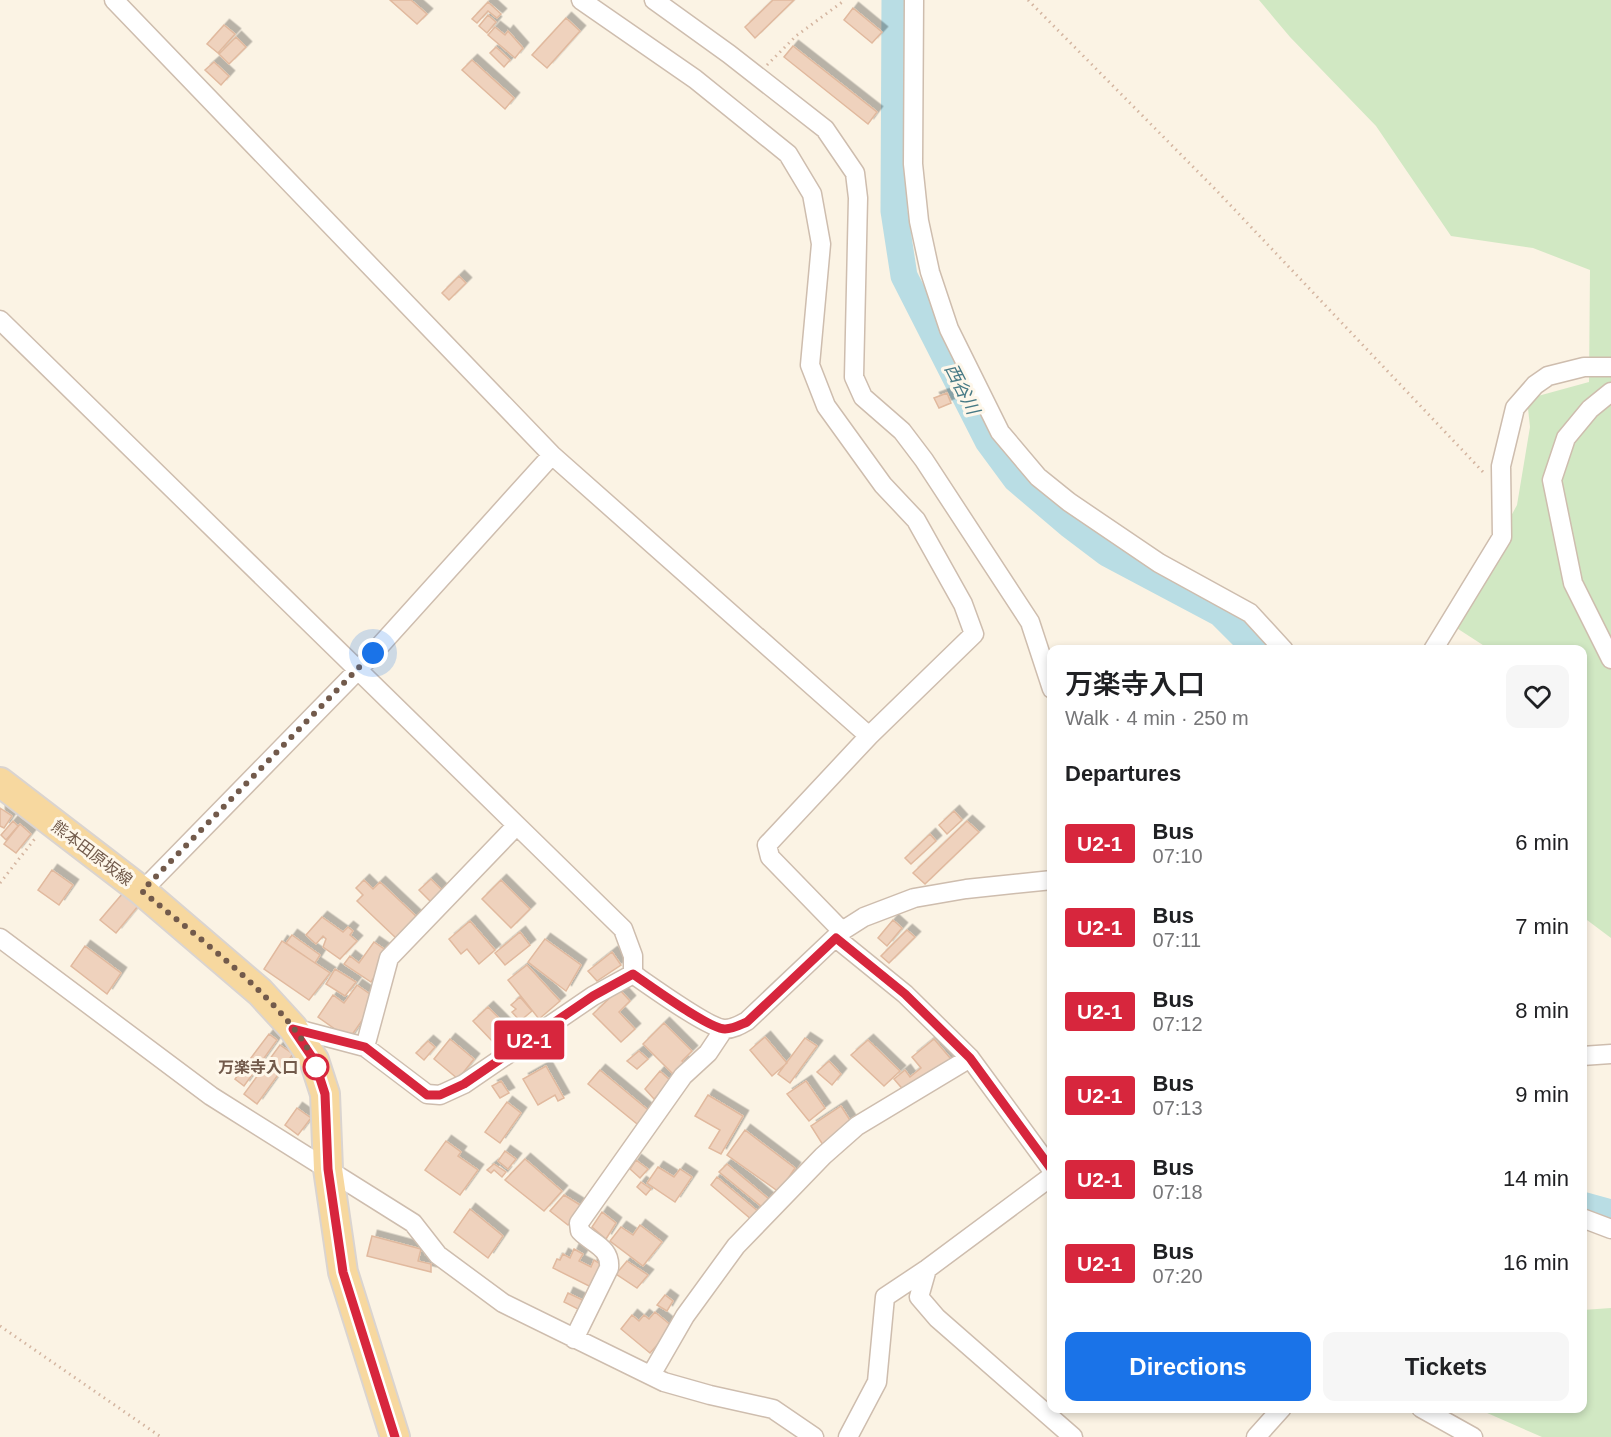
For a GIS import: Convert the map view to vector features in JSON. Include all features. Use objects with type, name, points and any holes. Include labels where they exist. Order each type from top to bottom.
[{"type":"main road","name":"熊本田原坂線","points":[[0,782],[142,891],[260,992],[293,1029],[314,1060],[325,1094],[328,1169],[343,1272],[395,1437]]},
{"type":"street","points":[[114,0],[552,455],[869,735]]},
{"type":"street","points":[[581,0],[695,79],[788,154],[812,194],[821,244],[810,365],[826,406],[883,485],[916,520],[963,604],[974,634],[869,735],[767,845],[770,857],[839,935],[905,994],[970,1058],[1047,1163]]},
{"type":"street","points":[[654,0],[757,75],[825,129],[855,173],[858,198],[854,377],[863,397],[902,431],[924,460],[1024,613],[1047,674]]},
{"type":"street","points":[[914,0],[913,164],[919,220],[930,272],[949,329],[1000,432],[1038,477],[1069,502],[1159,563],[1250,613],[1279,645]]},
{"type":"street","points":[[0,320],[623,929],[633,956],[633,974]]},
{"type":"street","points":[[1436,645],[1502,537],[1501,466],[1515,408],[1535,385],[1548,376],[1584,367],[1611,367]]},
{"type":"street","points":[[1611,392],[1590,409],[1566,438],[1552,480],[1573,583],[1611,659]]},
{"type":"street","points":[[142,891],[358,670],[552,455]]},
{"type":"street","points":[[365,1047],[389,958],[516,826]]},
{"type":"street","points":[[633,974],[724,1029],[736,1027],[747,1022],[839,935],[864,917],[915,898],[966,889],[1047,881]]},
{"type":"street","points":[[0,938],[211,1096],[413,1223],[438,1255],[503,1303],[651,1375],[710,1395],[773,1409],[814,1437]]},
{"type":"street","points":[[293,1029],[365,1047],[427,1095],[440,1095],[464,1084],[593,996],[633,974]]},
{"type":"street","points":[[574,1339],[609,1268],[604,1249],[580,1231],[579,1223],[683,1076],[708,1053],[724,1029]]},
{"type":"street","points":[[1587,1055],[1611,1053]]},
{"type":"street","points":[[651,1375],[685,1316],[736,1246],[823,1156],[857,1126],[970,1058]]},
{"type":"street","points":[[848,1437],[877,1382],[885,1297],[927,1269],[1047,1180]]},
{"type":"street","points":[[1587,1220],[1611,1229]]},
{"type":"street","points":[[927,1269],[919,1297],[937,1318],[1073,1437]]},
{"type":"street","points":[[1256,1437],[1278,1413]]},
{"type":"street","points":[[1430,1413],[1473,1437]]},
{"type":"path","points":[[757,75],[796,36],[845,0]]},
{"type":"path","points":[[1028,0],[1216,190],[1502,491]]},
{"type":"path","points":[[0,883],[49,820]]},
{"type":"path","points":[[0,1326],[161,1437]]},
{"type":"green space","points":[[1259,0],[1611,0],[1611,938],[1587,920],[1587,645],[1483,645],[1452,625],[1517,505],[1530,427],[1527,399],[1589,382],[1590,270],[1533,248],[1451,236],[1376,126],[1290,37]]},
{"type":"green space","points":[[1611,1308],[1611,1437],[1542,1437],[1487,1413],[1587,1413],[1587,1310]]},
{"type":"building","points":[[390,0],[411,0],[427,14],[417,24]]},
{"type":"building","points":[[773,0],[794,0],[755,38],[745,27]]},
{"type":"building","points":[[488,2],[501,14],[497,18],[488,11],[477,23],[472,19]]},
{"type":"building","points":[[853,8],[882,32],[872,43],[844,20]]},
{"type":"building","points":[[488,15],[496,22],[487,33],[479,26]]},
{"type":"building","points":[[566,18],[580,31],[547,68],[532,55]]},
{"type":"building","points":[[224,25],[235,34],[218,53],[207,44]]},
{"type":"building","points":[[495,27],[505,35],[508,31],[523,48],[515,58],[488,35]]},
{"type":"building","points":[[236,37],[246,47],[229,64],[219,54]]},
{"type":"building","points":[[793,46],[877,112],[868,124],[784,57]]},
{"type":"building","points":[[496,47],[510,60],[504,67],[490,53]]},
{"type":"building","points":[[472,60],[514,98],[505,109],[462,70]]},
{"type":"building","points":[[214,62],[229,76],[221,85],[205,70]]},
{"type":"building","points":[[459,276],[466,283],[449,300],[442,293]]},
{"type":"building","points":[[947,393],[951,403],[939,408],[934,398]]},
{"type":"building","points":[[0,808],[12,816],[4,828],[0,826]]},
{"type":"building","points":[[954,811],[962,820],[947,834],[939,825]]},
{"type":"building","points":[[13,821],[18,826],[6,840],[1,835]]},
{"type":"building","points":[[967,821],[979,832],[925,884],[913,873]]},
{"type":"building","points":[[20,824],[31,834],[16,853],[4,844]]},
{"type":"building","points":[[930,834],[936,841],[911,864],[905,858]]},
{"type":"building","points":[[52,870],[73,885],[59,905],[38,890]]},
{"type":"building","points":[[431,879],[447,895],[435,906],[419,890]]},
{"type":"building","points":[[364,880],[373,889],[380,882],[418,918],[397,939],[357,901],[363,895],[356,888]]},
{"type":"building","points":[[501,880],[530,909],[511,928],[482,899]]},
{"type":"building","points":[[123,893],[138,906],[116,933],[100,920]]},
{"type":"building","points":[[322,917],[343,932],[348,927],[353,931],[350,935],[357,941],[340,959],[323,947],[326,939],[323,936],[316,944],[306,935]]},
{"type":"building","points":[[893,920],[902,928],[887,946],[878,938]]},
{"type":"building","points":[[470,921],[495,950],[479,964],[467,949],[461,954],[449,939]]},
{"type":"building","points":[[907,930],[915,937],[889,963],[881,956]]},
{"type":"building","points":[[520,932],[530,945],[505,965],[495,953]]},
{"type":"building","points":[[292,935],[320,955],[315,963],[286,943]]},
{"type":"building","points":[[545,939],[581,965],[566,991],[528,962]]},
{"type":"building","points":[[282,941],[330,973],[309,1000],[264,969]]},
{"type":"building","points":[[374,942],[390,953],[371,982],[344,964],[350,956],[359,963]]},
{"type":"building","points":[[85,946],[121,973],[107,994],[71,966]]},
{"type":"building","points":[[612,952],[621,965],[597,981],[588,971]]},
{"type":"building","points":[[527,965],[560,1001],[539,1019],[508,980]]},
{"type":"building","points":[[335,969],[356,982],[345,996],[326,984]]},
{"type":"building","points":[[357,985],[377,999],[349,1039],[318,1017],[333,995],[344,1003]]},
{"type":"building","points":[[619,989],[630,1001],[619,1012],[635,1029],[621,1042],[593,1014]]},
{"type":"building","points":[[520,997],[532,1011],[520,1021],[512,1012],[516,1009],[511,1005]]},
{"type":"building","points":[[488,1007],[510,1029],[495,1044],[473,1021]]},
{"type":"building","points":[[664,1023],[692,1051],[682,1061],[688,1066],[676,1077],[643,1044]]},
{"type":"building","points":[[269,1034],[277,1040],[244,1086],[235,1079]]},
{"type":"building","points":[[765,1037],[787,1063],[772,1076],[750,1050]]},
{"type":"building","points":[[805,1038],[817,1046],[790,1083],[778,1074]]},
{"type":"building","points":[[450,1039],[474,1059],[458,1079],[434,1059]]},
{"type":"building","points":[[934,1039],[956,1065],[912,1100],[894,1079],[905,1070],[910,1077],[921,1068],[912,1057]]},
{"type":"building","points":[[868,1040],[900,1071],[884,1086],[851,1055]]},
{"type":"building","points":[[428,1041],[435,1047],[424,1060],[416,1053]]},
{"type":"building","points":[[280,1045],[293,1054],[257,1104],[244,1094]]},
{"type":"building","points":[[639,1051],[648,1059],[637,1069],[627,1061]]},
{"type":"building","points":[[829,1061],[841,1074],[832,1085],[817,1072]]},
{"type":"building","points":[[546,1066],[564,1098],[558,1101],[555,1095],[538,1105],[523,1079]]},
{"type":"building","points":[[600,1070],[653,1114],[642,1128],[588,1084]]},
{"type":"building","points":[[660,1071],[672,1082],[654,1099],[645,1089]]},
{"type":"building","points":[[501,1081],[509,1093],[500,1098],[492,1086]]},
{"type":"building","points":[[806,1081],[825,1108],[809,1121],[787,1094]]},
{"type":"building","points":[[708,1095],[743,1116],[721,1154],[709,1148],[720,1130],[695,1116]]},
{"type":"building","points":[[507,1102],[521,1113],[500,1143],[485,1132]]},
{"type":"building","points":[[841,1106],[853,1125],[823,1145],[811,1126]]},
{"type":"building","points":[[297,1108],[311,1118],[298,1135],[285,1125]]},
{"type":"building","points":[[745,1130],[795,1168],[779,1192],[727,1155]]},
{"type":"building","points":[[446,1141],[461,1152],[458,1156],[478,1170],[460,1195],[425,1170]]},
{"type":"building","points":[[505,1151],[516,1159],[508,1169],[498,1161]]},
{"type":"building","points":[[525,1159],[562,1191],[544,1211],[505,1180]]},
{"type":"building","points":[[636,1160],[648,1169],[640,1178],[630,1169]]},
{"type":"building","points":[[494,1164],[506,1172],[502,1177],[494,1170],[491,1173],[487,1170]]},
{"type":"building","points":[[727,1164],[769,1199],[762,1207],[719,1172]]},
{"type":"building","points":[[658,1167],[674,1177],[680,1169],[692,1177],[675,1202],[647,1183]]},
{"type":"building","points":[[717,1177],[759,1212],[752,1220],[711,1185]]},
{"type":"building","points":[[641,1182],[651,1189],[646,1195],[637,1187]]},
{"type":"building","points":[[564,1195],[585,1208],[568,1225],[550,1211]]},
{"type":"building","points":[[470,1209],[503,1236],[488,1258],[454,1232]]},
{"type":"building","points":[[602,1212],[616,1223],[606,1239],[592,1227]]},
{"type":"building","points":[[640,1225],[662,1242],[643,1266],[610,1241],[621,1227],[633,1235]]},
{"type":"building","points":[[372,1236],[421,1249],[418,1261],[431,1264],[431,1272],[367,1256]]},
{"type":"building","points":[[574,1249],[583,1254],[579,1261],[591,1267],[594,1260],[604,1266],[593,1288],[553,1268],[557,1259],[560,1260],[563,1254],[570,1258]]},
{"type":"building","points":[[627,1261],[648,1275],[637,1288],[616,1274]]},
{"type":"building","points":[[568,1293],[589,1303],[579,1325],[572,1322],[578,1309],[564,1302]]},
{"type":"building","points":[[665,1295],[673,1301],[667,1311],[657,1305]]},
{"type":"building","points":[[655,1312],[673,1327],[650,1353],[621,1329],[632,1315],[639,1321],[644,1315],[649,1319]]},
{"type":"waterway","name":"西谷川","points":[[895,0],[894,211],[904,276],[988,441],[1016,479],[1070,525],[1107,553],[1220,613],[1252,645]]},
{"type":"waterway","name":"西谷川","points":[[1587,1206],[1611,1213]]},
{"type":"bus line","name":"U2-1","points":[[395,1437],[343,1272],[328,1169],[325,1094],[314,1060],[293,1029],[365,1047],[427,1095],[440,1095],[464,1084],[593,996],[633,974],[705,1020],[724,1029],[736,1027],[747,1022],[836,938],[905,994],[970,1058],[1047,1164]]},
{"type":"place","name":"万楽寺入口","points":[[316,1067]]},
{"type":"route","points":[[316,1067],[314,1060],[293,1029],[260,992],[142,891],[373,653]]}]
